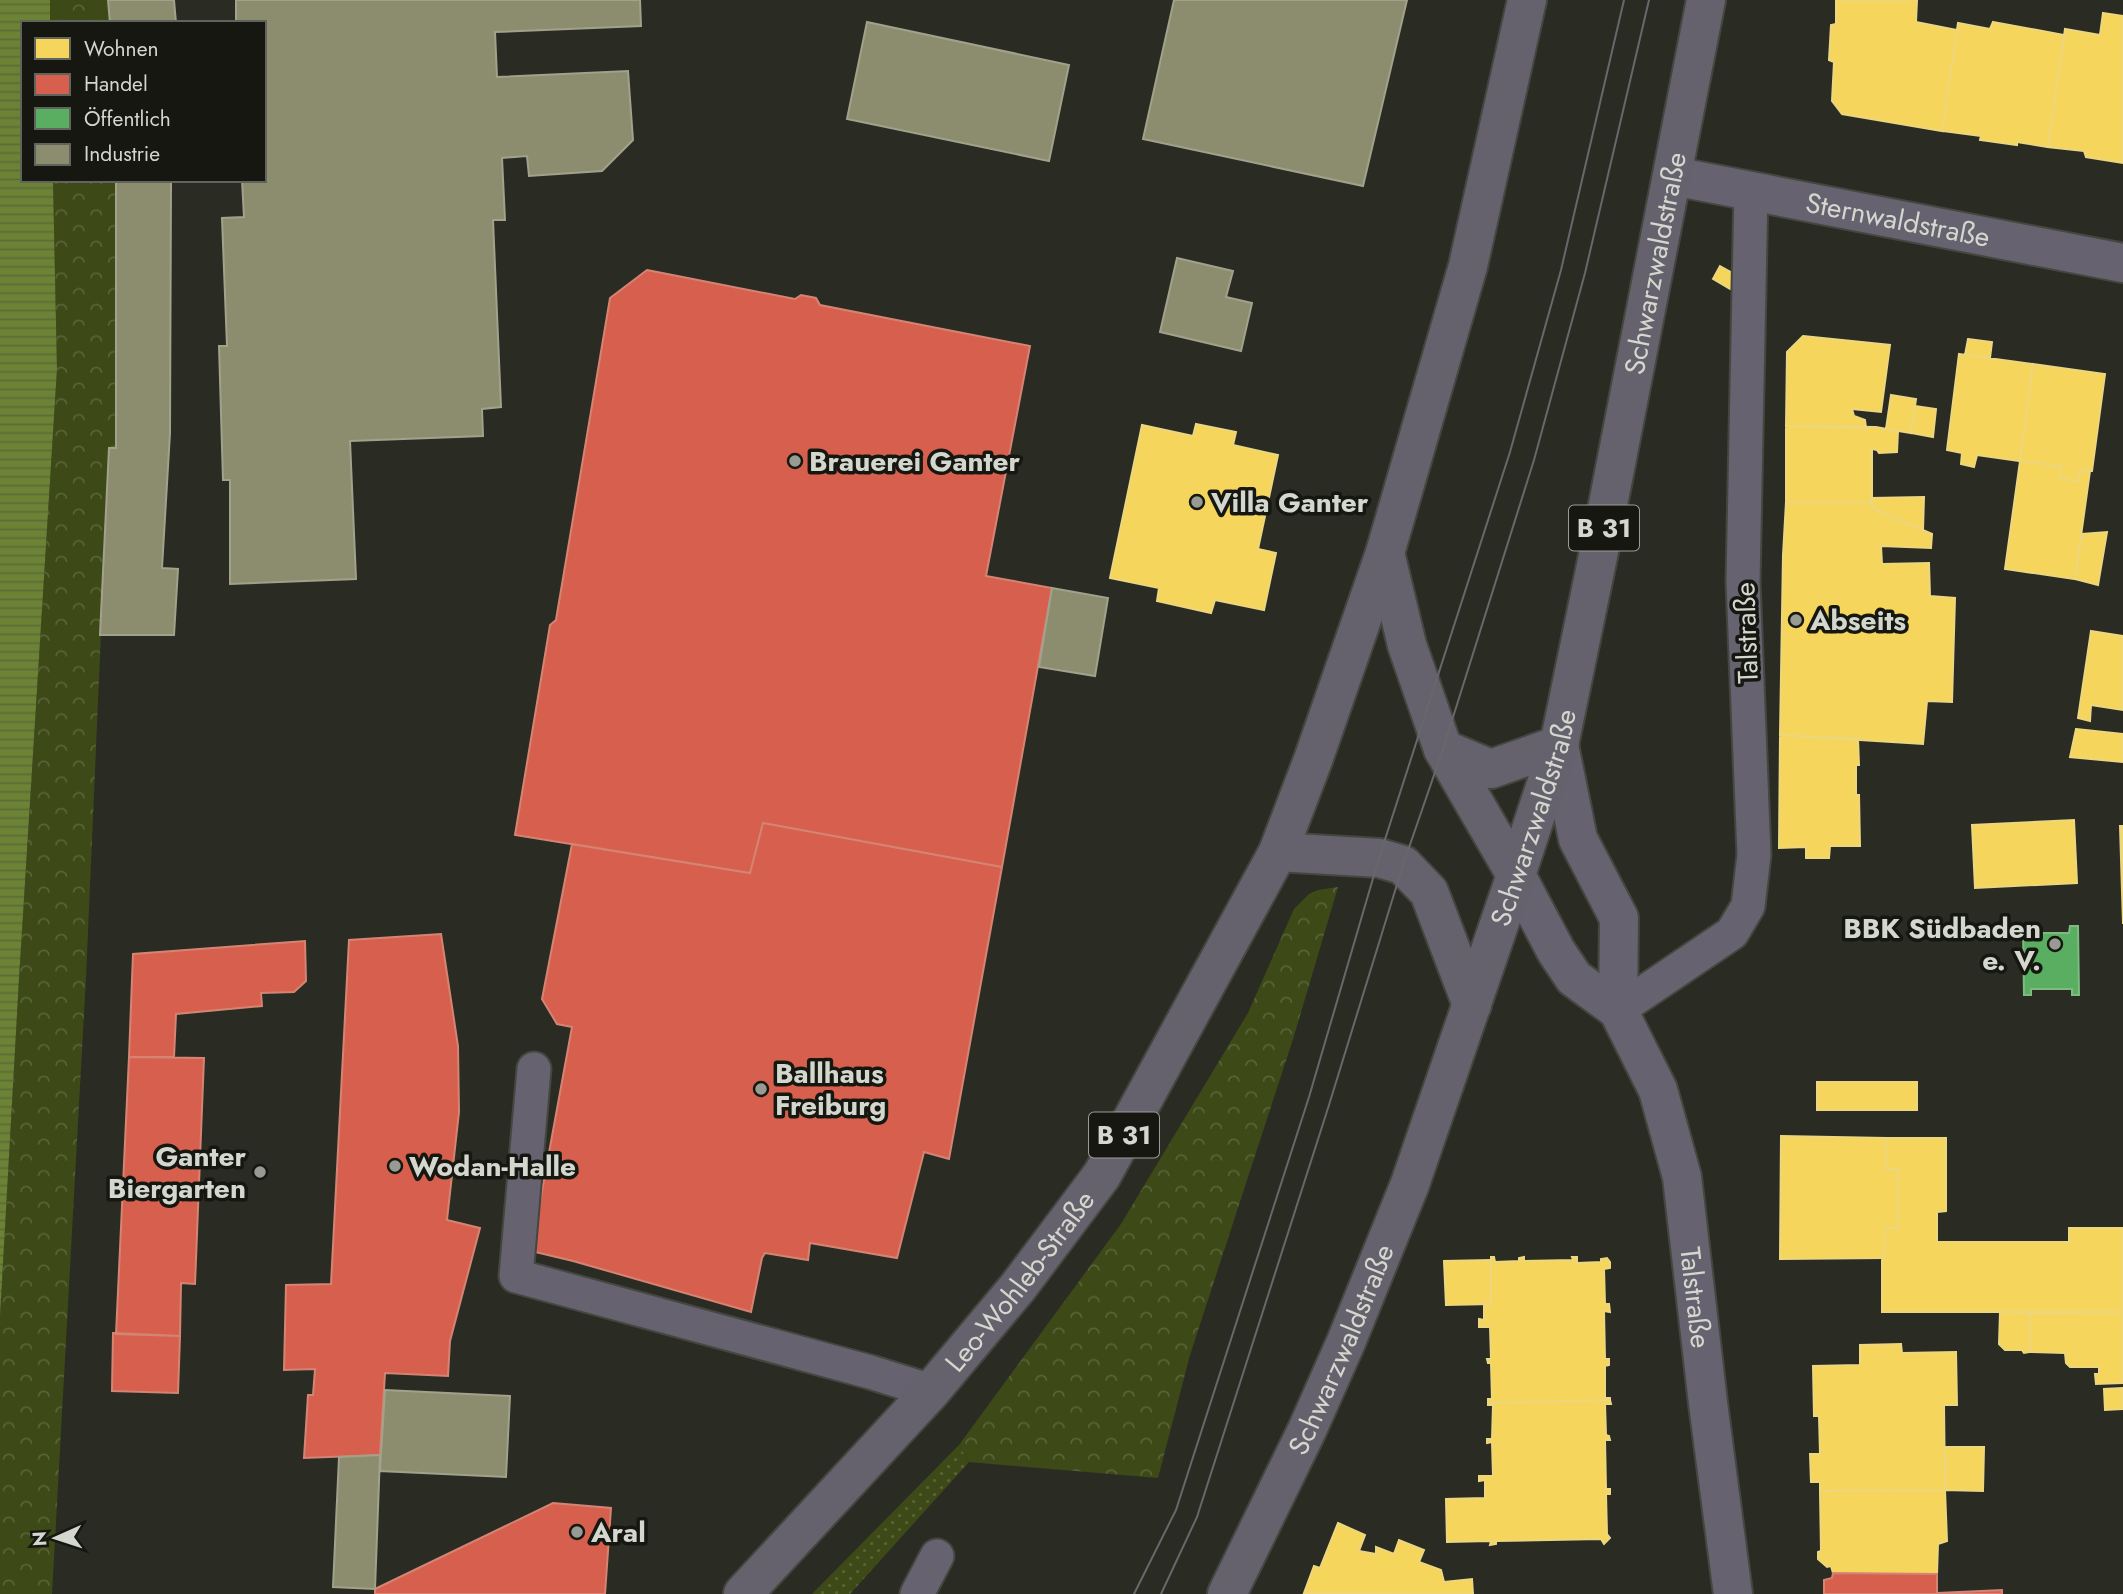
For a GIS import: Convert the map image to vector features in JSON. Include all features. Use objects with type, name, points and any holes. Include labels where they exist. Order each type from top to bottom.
[{"type":"main road","name":"B 31","points":[[1278,852],[1385,553],[1468,266],[1527,0]]},
{"type":"main road","name":"Schwarzwaldstraße","points":[[1227,1594],[1307,1430],[1410,1184],[1559,745],[1706,0]]},
{"type":"main road","points":[[1385,553],[1407,645],[1443,749],[1516,875]]},
{"type":"main road","points":[[1443,749],[1491,769],[1559,745]]},
{"type":"main road","points":[[1278,852],[1379,858],[1402,865],[1429,892],[1472,1005]]},
{"type":"main road","name":"Leo-Wohleb-Straße","points":[[743,1594],[931,1391],[1018,1286],[1102,1175],[1278,852]]},
{"type":"street","name":"Sternwaldstraße","points":[[1673,176],[2123,263]]},
{"type":"street","name":"Talstraße","points":[[1559,745],[1578,839],[1619,918],[1618,1010],[1658,1090],[1682,1177],[1707,1403],[1733,1594]]},
{"type":"street","name":"Talstraße","points":[[1516,875],[1556,951],[1574,978],[1618,1010]]},
{"type":"lane","name":"Talstraße","points":[[1618,1010],[1732,933],[1748,906],[1754,855],[1744,582],[1751,190]]},
{"type":"lane","points":[[534,1069],[516,1276],[931,1391]]},
{"type":"lane","points":[[917,1594],[937,1556]]},
{"type":"green space","points":[[50,0],[108,0],[110,21],[50,21]]},
{"type":"green space","points":[[53,182],[116,182],[116,448],[109,448],[86,977],[52,1594],[0,1594],[0,1317],[57,369]]},
{"type":"green space","points":[[1338,887],[1294,1036],[1190,1355],[1158,1478],[969,1462],[959,1445],[1121,1224],[1248,1013],[1294,909],[1309,894]]},
{"type":"green space","points":[[959,1445],[969,1462],[850,1594],[812,1594]]},
{"type":"shaded area","points":[[0,0],[50,0],[50,21],[21,21],[21,182],[53,182],[57,369],[0,1317]]},
{"type":"building: Wohnen","points":[[1836,0],[1917,0],[1916,22],[1957,30],[1942,131],[1842,114],[1832,101],[1834,62],[1829,60],[1831,25],[1836,24]]},
{"type":"building: Wohnen","points":[[2103,13],[2123,16],[2123,163],[2086,157],[2084,151],[2048,147],[2065,29],[2100,35]]},
{"type":"building: Wohnen","points":[[1993,22],[2064,35],[2048,147],[1980,140],[1981,136],[1942,131],[1958,23],[1990,29]]},
{"type":"building: Wohnen","points":[[1720,266],[1738,276],[1730,289],[1713,279]]},
{"type":"building: Wohnen","points":[[1803,336],[1890,345],[1881,412],[1852,409],[1854,416],[1865,420],[1866,428],[1786,426],[1787,352]]},
{"type":"building: Wohnen","points":[[1968,339],[1992,342],[1990,358],[1965,355]]},
{"type":"building: Wohnen","points":[[1959,354],[2033,364],[2020,461],[1977,455],[1974,467],[1961,464],[1962,453],[1947,450]]},
{"type":"building: Wohnen","points":[[2033,364],[2105,374],[2092,471],[2080,470],[2079,481],[2060,479],[2061,466],[2020,461]]},
{"type":"building: Wohnen","points":[[1891,395],[1916,399],[1911,433],[1886,429]]},
{"type":"building: Wohnen","points":[[1915,406],[1936,409],[1933,437],[1911,433]]},
{"type":"building: Wohnen","name":"Villa Ganter","points":[[1196,424],[1236,432],[1233,445],[1278,455],[1258,549],[1276,553],[1264,610],[1215,600],[1211,613],[1157,601],[1159,588],[1110,578],[1142,425],[1193,436]]},
{"type":"building: Wohnen","points":[[1786,426],[1876,427],[1898,431],[1897,452],[1879,453],[1872,449],[1872,503],[1786,502]]},
{"type":"building: Wohnen","points":[[2020,461],[2061,466],[2060,479],[2079,481],[2080,470],[2090,471],[2075,579],[2005,569]]},
{"type":"building: Wohnen","points":[[1924,497],[1923,530],[1872,508],[1871,498]]},
{"type":"building: Wohnen","points":[[1786,502],[1872,503],[1872,508],[1932,534],[1931,548],[1881,546],[1882,564],[1929,563],[1930,596],[1955,598],[1952,702],[1927,701],[1923,744],[1780,735]]},
{"type":"building: Wohnen","points":[[2107,532],[2098,585],[2075,579],[2082,534]]},
{"type":"building: Wohnen","points":[[2091,631],[2123,636],[2123,710],[2091,705],[2090,721],[2078,718]]},
{"type":"building: Wohnen","points":[[2076,729],[2123,734],[2123,762],[2070,757]]},
{"type":"building: Wohnen","points":[[1780,735],[1858,739],[1856,795],[1859,795],[1860,846],[1830,846],[1829,858],[1806,858],[1806,847],[1779,848]]},
{"type":"building: Wohnen","points":[[2074,820],[2077,883],[1975,888],[1972,825]]},
{"type":"building: Wohnen","points":[[2120,826],[2123,826],[2123,924]]},
{"type":"building: Wohnen","points":[[1817,1082],[1917,1082],[1917,1110],[1817,1110]]},
{"type":"building: Wohnen","points":[[1781,1136],[1886,1138],[1886,1169],[1898,1169],[1898,1228],[1885,1228],[1884,1258],[1780,1259]]},
{"type":"building: Wohnen","points":[[1886,1138],[1946,1138],[1946,1211],[1937,1212],[1937,1242],[2069,1242],[2069,1228],[2123,1228],[2123,1312],[1882,1312],[1885,1228],[1898,1228],[1898,1169],[1886,1169]]},
{"type":"building: Wohnen","points":[[1491,1257],[1494,1257],[1495,1262],[1519,1261],[1519,1258],[1524,1257],[1524,1261],[1573,1260],[1572,1257],[1577,1257],[1577,1263],[1601,1262],[1601,1259],[1607,1258],[1610,1268],[1604,1269],[1605,1304],[1609,1304],[1610,1312],[1604,1311],[1605,1359],[1609,1359],[1609,1365],[1605,1366],[1605,1398],[1610,1400],[1488,1403],[1488,1399],[1492,1399],[1491,1363],[1488,1363],[1487,1359],[1491,1359],[1490,1327],[1479,1327],[1479,1319],[1484,1320],[1484,1304],[1491,1304]]},
{"type":"building: Wohnen","points":[[1491,1260],[1491,1304],[1446,1305],[1444,1261]]},
{"type":"building: Wohnen","points":[[2000,1312],[2030,1313],[2030,1352],[2005,1350],[1999,1344]]},
{"type":"building: Wohnen","points":[[2123,1312],[2123,1383],[2096,1384],[2095,1374],[2099,1374],[2099,1367],[2070,1367],[2066,1363],[2065,1353],[2030,1352],[2030,1313]]},
{"type":"building: Wohnen","points":[[1901,1344],[1902,1353],[1956,1352],[1957,1405],[1944,1405],[1945,1490],[1820,1491],[1820,1482],[1811,1482],[1810,1454],[1820,1454],[1819,1416],[1814,1416],[1813,1366],[1860,1365],[1860,1345]]},
{"type":"building: Wohnen","points":[[2123,1388],[2123,1409],[2105,1410],[2104,1389]]},
{"type":"building: Wohnen","points":[[1610,1400],[1611,1404],[1605,1404],[1606,1435],[1610,1440],[1605,1440],[1606,1489],[1610,1489],[1610,1494],[1606,1494],[1607,1534],[1610,1538],[1604,1544],[1601,1539],[1496,1541],[1496,1544],[1490,1545],[1491,1541],[1447,1542],[1446,1499],[1485,1498],[1485,1480],[1479,1481],[1479,1476],[1493,1476],[1492,1442],[1487,1443],[1487,1439],[1492,1439],[1493,1405],[1488,1403]]},
{"type":"building: Wohnen","points":[[1945,1447],[1984,1447],[1983,1491],[1945,1490]]},
{"type":"building: Wohnen","points":[[1945,1490],[1947,1541],[1938,1544],[1937,1574],[1833,1573],[1831,1566],[1827,1567],[1818,1559],[1818,1552],[1821,1551],[1820,1491]]},
{"type":"building: Wohnen","points":[[1338,1523],[1365,1535],[1359,1551],[1376,1554],[1376,1547],[1394,1554],[1399,1540],[1424,1550],[1419,1562],[1441,1570],[1444,1582],[1472,1579],[1473,1594],[1304,1593],[1314,1566],[1320,1568]]},
{"type":"building: Handel","name":"Brauerei Ganter","points":[[647,270],[795,299],[801,295],[816,298],[820,305],[1030,346],[986,576],[1052,588],[1002,867],[763,823],[750,873],[515,835],[550,625],[556,620],[610,298]]},
{"type":"building: Handel","name":"Ballhaus Freiburg","points":[[763,823],[1002,867],[949,1159],[924,1152],[897,1258],[810,1243],[808,1260],[765,1253],[751,1312],[531,1251],[572,1027],[557,1024],[542,999],[572,844],[750,873]]},
{"type":"building: Handel","name":"Wodan-Halle","points":[[441,934],[458,1046],[459,1112],[447,1220],[480,1228],[450,1341],[448,1376],[385,1373],[380,1455],[304,1458],[308,1395],[313,1395],[315,1369],[284,1370],[286,1285],[331,1284],[349,940]]},
{"type":"building: Handel","points":[[305,941],[306,981],[294,992],[261,993],[262,1006],[176,1014],[174,1057],[129,1057],[133,954]]},
{"type":"building: Handel","points":[[129,1057],[204,1058],[195,1284],[181,1283],[180,1336],[116,1334]]},
{"type":"building: Handel","points":[[113,1333],[180,1336],[178,1393],[112,1391]]},
{"type":"building: Handel","points":[[553,1503],[611,1508],[605,1594],[375,1594],[375,1589]]},
{"type":"building: Handel","points":[[1833,1573],[1937,1574],[1937,1593],[2002,1590],[2002,1594],[1824,1594],[1824,1580],[1832,1578]]},
{"type":"building: Öffentlich","points":[[2032,926],[2032,933],[2069,933],[2070,926],[2078,926],[2079,995],[2072,995],[2072,989],[2031,989],[2031,995],[2024,995],[2023,927]]},
{"type":"building: Industrie","points":[[108,0],[174,0],[176,21],[110,21]]},
{"type":"building: Industrie","points":[[236,0],[640,0],[641,26],[495,32],[497,77],[628,71],[633,140],[602,171],[529,176],[527,156],[502,158],[505,220],[493,220],[501,407],[482,409],[483,436],[350,441],[356,579],[230,584],[230,480],[223,480],[219,346],[227,346],[222,218],[244,217],[242,182],[266,182],[266,21],[236,21]]},
{"type":"building: Industrie","points":[[1174,0],[1407,0],[1363,186],[1143,139]]},
{"type":"building: Industrie","points":[[867,22],[1069,65],[1049,161],[847,119]]},
{"type":"building: Industrie","points":[[116,182],[171,182],[170,433],[162,568],[178,569],[174,635],[100,635],[109,448],[116,448]]},
{"type":"building: Industrie","points":[[1177,258],[1233,271],[1226,297],[1252,303],[1241,351],[1160,332]]},
{"type":"building: Industrie","points":[[1052,588],[1108,598],[1095,676],[1039,667]]},
{"type":"building: Industrie","points":[[385,1390],[510,1396],[506,1477],[380,1471]]},
{"type":"building: Industrie","points":[[380,1455],[375,1589],[333,1587],[339,1457]]},
{"type":"tram line","points":[[1134,1594],[1176,1510],[1309,1097],[1379,858],[1510,452],[1561,270],[1624,0]]},
{"type":"tram line","points":[[1161,1594],[1197,1517],[1534,460],[1585,273],[1649,0]]},
{"type":"place","name":"Brauerei Ganter","points":[[795,461]]},
{"type":"place","name":"Villa Ganter","points":[[1197,502]]},
{"type":"place","name":"Abseits","points":[[1796,620]]},
{"type":"place","name":"BBK Südbaden e. V.","points":[[2055,944]]},
{"type":"place","name":"Ballhaus Freiburg","points":[[761,1089]]},
{"type":"place","name":"Wodan-Halle","points":[[395,1166]]},
{"type":"place","name":"Ganter Biergarten","points":[[260,1172]]},
{"type":"place","name":"Aral","points":[[577,1532]]}]
